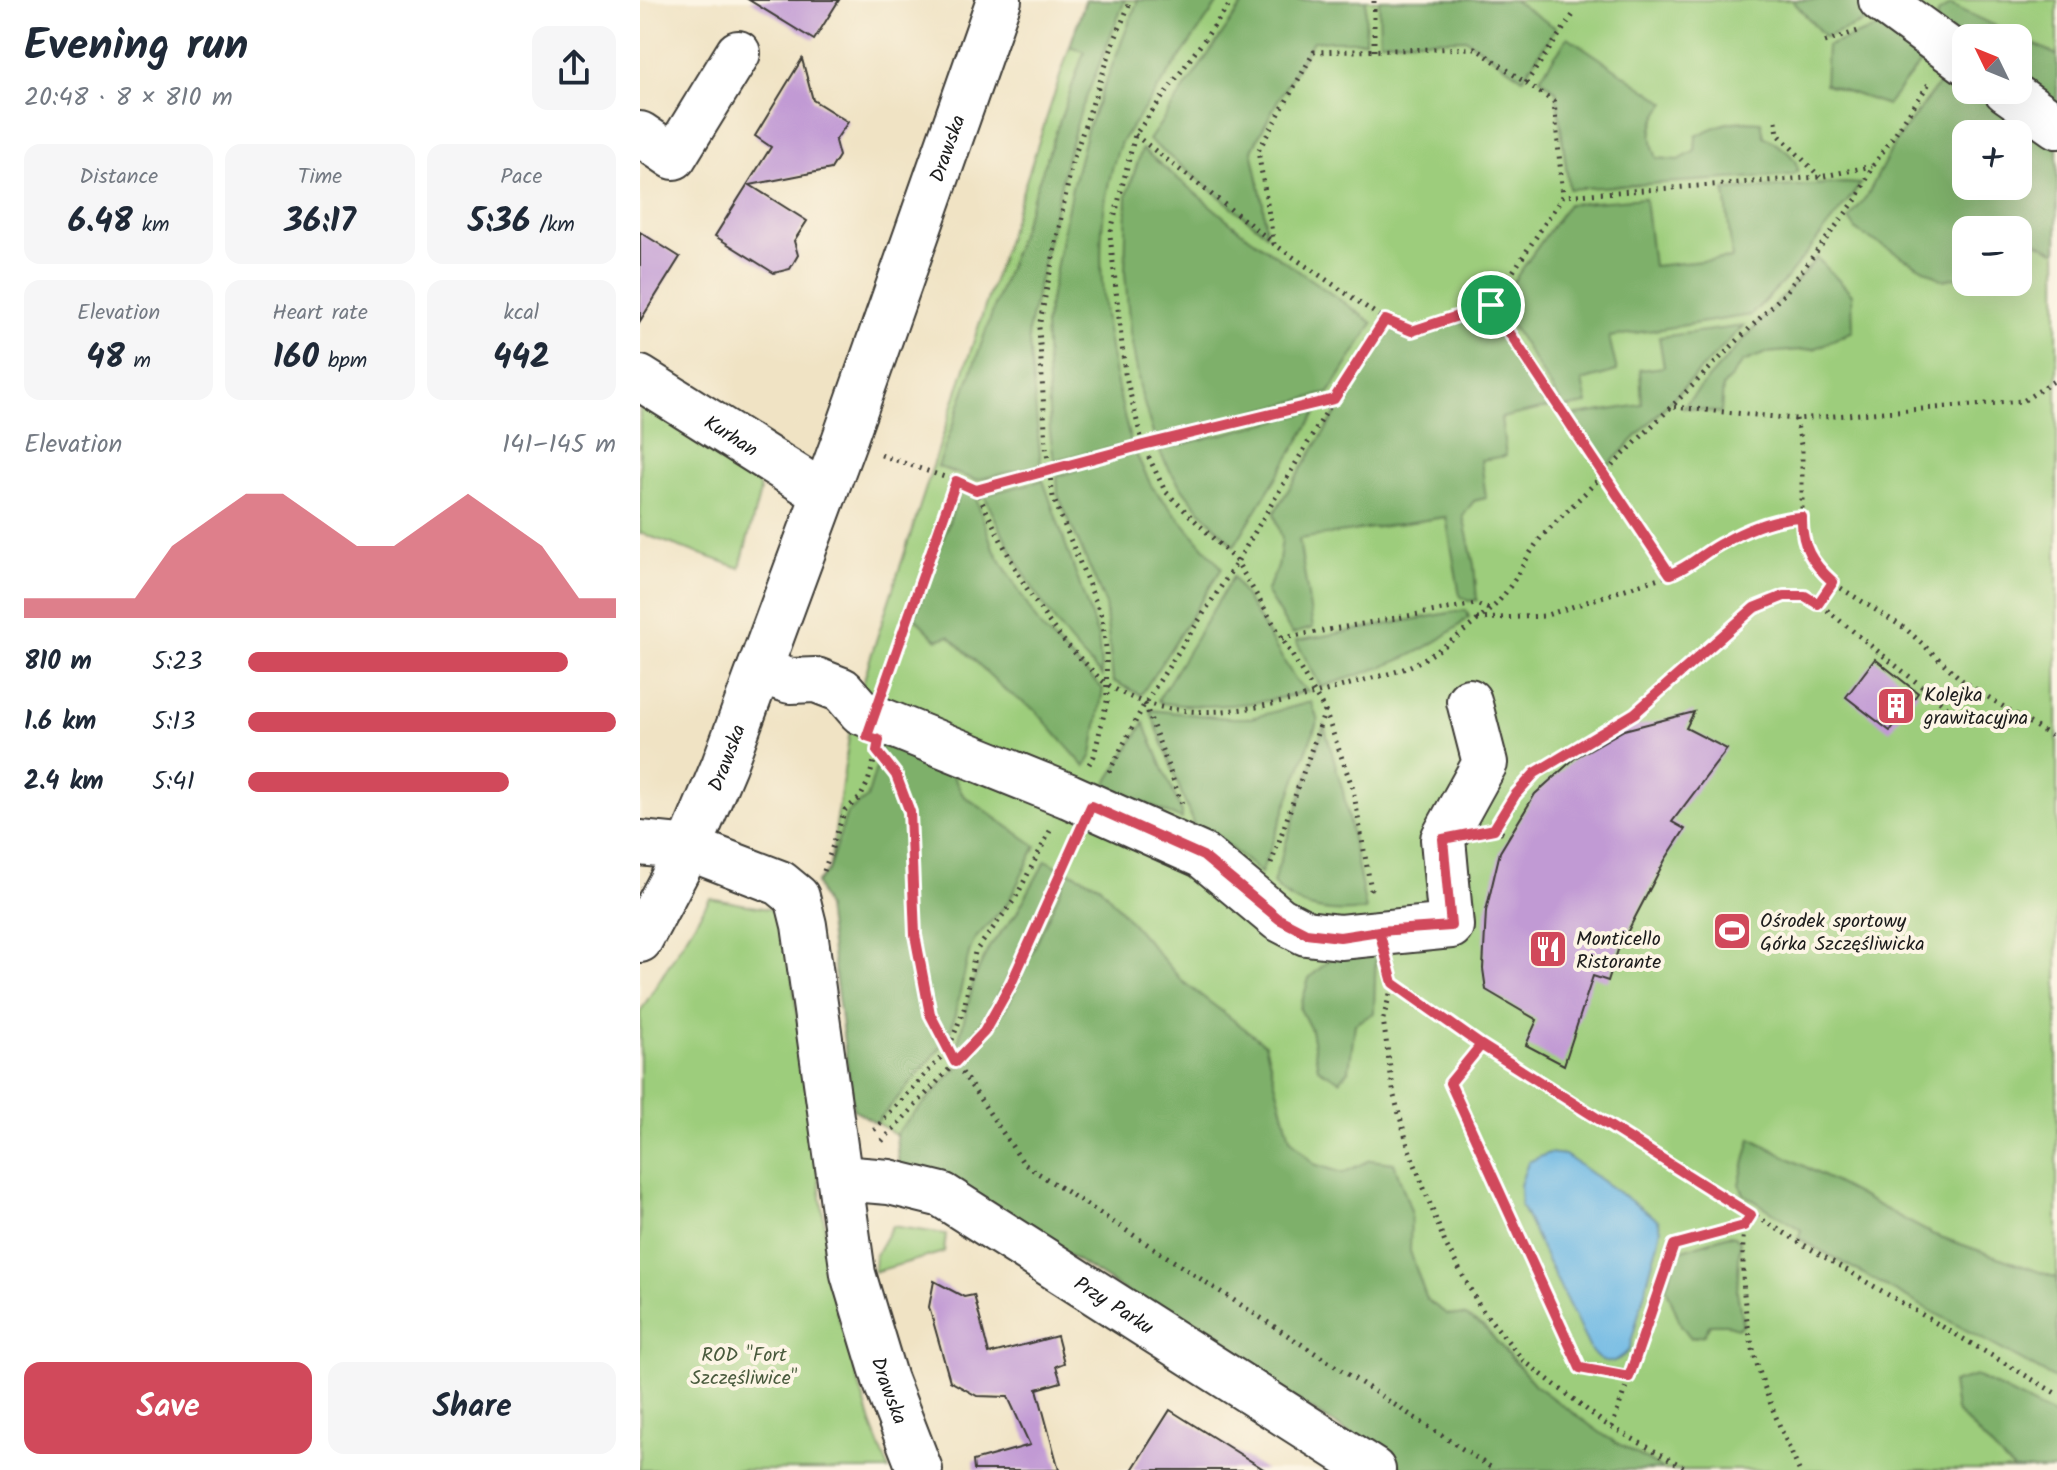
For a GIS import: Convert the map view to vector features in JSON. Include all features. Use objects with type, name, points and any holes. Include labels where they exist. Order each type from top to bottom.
[{"type":"street","name":"Drawska","points":[[920,1470],[867,1328],[853,1274],[804,925],[797,897],[780,883],[689,848],[724,765],[825,700],[824,494],[999,0]]},
{"type":"street","points":[[1881,0],[1952,52]]},
{"type":"street","points":[[640,134],[674,157],[738,53]]},
{"type":"street","points":[[2026,104],[2057,126]]},
{"type":"street","name":"Kurhan","points":[[640,378],[824,494]]},
{"type":"street","points":[[825,700],[1080,801],[1203,856],[1279,919],[1306,933],[1340,937],[1451,926],[1443,839],[1485,763],[1469,701]]},
{"type":"street","points":[[640,843],[689,848],[640,940]]},
{"type":"street","name":"Przy Parku","points":[[840,1178],[889,1182],[942,1195],[1373,1470]]},
{"type":"path","points":[[882,1141],[984,1032],[1011,984],[1080,801],[1107,701],[1102,617],[1053,497],[1039,327],[1072,163],[1131,0]]},
{"type":"path","points":[[1233,0],[1135,135],[1110,235],[1125,373],[1143,445],[1165,491],[1237,562],[1325,711],[1353,789],[1367,872]]},
{"type":"path","points":[[1374,0],[1374,51]]},
{"type":"path","points":[[1526,83],[1575,12]]},
{"type":"path","points":[[1135,135],[1274,244],[1385,320],[1412,331],[1491,305],[1563,196],[1554,102],[1475,48],[1314,52],[1258,151],[1274,244]]},
{"type":"path","points":[[976,490],[1024,588],[1060,639],[1107,684],[1145,703],[1176,709],[1235,712],[1315,694],[1412,666],[1451,641],[1490,610],[1508,592],[1530,551],[1543,535],[1785,293],[1858,197],[1873,166],[1913,104],[1952,64]]},
{"type":"path","points":[[1776,121],[1778,134],[1820,177]]},
{"type":"path","points":[[1563,196],[1820,177],[1873,166]]},
{"type":"path","points":[[1491,305],[1670,574]]},
{"type":"path","points":[[873,1131],[948,1050],[964,1009],[975,952],[1015,899],[1237,562],[1385,320]]},
{"type":"path","points":[[1674,407],[1796,419],[2023,401],[2057,379]]},
{"type":"path","points":[[879,455],[976,490],[1143,445],[1334,399]]},
{"type":"path","points":[[1796,419],[1802,450],[1801,537],[1817,568],[1833,582],[1906,629],[1964,682],[2057,740]]},
{"type":"path","points":[[825,700],[956,481]]},
{"type":"path","points":[[1476,619],[1544,616],[1680,571],[1725,541],[1782,518],[1802,517]]},
{"type":"path","points":[[1818,604],[1833,582]]},
{"type":"path","points":[[1508,807],[1535,773],[1635,713],[1754,608],[1784,596],[1805,596],[1818,604],[1951,710]]},
{"type":"path","points":[[1282,638],[1476,604],[1490,610]]},
{"type":"path","points":[[1145,703],[1187,817]]},
{"type":"path","points":[[1269,869],[1325,711]]},
{"type":"path","points":[[818,877],[824,871],[845,810],[860,798],[868,782],[877,751],[896,775],[910,812],[915,935],[930,1014],[955,1062],[1024,1164],[1495,1470]]},
{"type":"path","points":[[1494,829],[1501,818]]},
{"type":"path","points":[[1443,839],[1494,829],[1509,836]]},
{"type":"path","points":[[1379,931],[1393,983],[1383,1019],[1394,1096],[1409,1149],[1445,1243],[1480,1307],[1523,1360],[1612,1427],[1689,1470]]},
{"type":"path","points":[[1393,983],[1481,1045],[1751,1215],[2057,1394]]},
{"type":"path","points":[[1481,1045],[1450,1083],[1580,1368],[1629,1377]]},
{"type":"path","points":[[1751,1215],[1744,1226],[1742,1300],[1764,1391],[1799,1470]]},
{"type":"path","points":[[1612,1427],[1674,1245],[1744,1226]]},
{"type":"green space","points":[[1085,0],[2057,0],[2057,1470],[1407,1470],[985,1202],[899,1168],[896,1135],[860,1112],[827,886],[850,730],[869,662]]},
{"type":"green space","points":[[1086,0],[1125,0],[1080,113],[1067,156],[1028,332],[1041,465],[976,480],[938,467],[1084,52],[1070,46]]},
{"type":"green space","points":[[1138,0],[1220,0],[1121,142],[1110,179],[1103,216],[1103,293],[1114,370],[1131,444],[1054,460],[1045,325],[1072,187],[1087,130]]},
{"type":"green space","points":[[1246,0],[1366,0],[1365,41],[1313,41],[1252,150],[1266,234],[1149,140]]},
{"type":"green space","points":[[1379,0],[1513,0],[1556,28],[1523,78],[1466,39],[1380,41]]},
{"type":"green space","points":[[1792,0],[1856,0],[1880,16],[1825,37]]},
{"type":"green space","points":[[1951,5],[1991,24],[1952,24],[1952,31],[1937,24],[1938,13]]},
{"type":"green space","points":[[1888,24],[1928,53],[1887,105],[1825,84],[1827,46]]},
{"type":"green space","points":[[1568,37],[1666,103],[1652,129],[1657,158],[1679,160],[1695,151],[1696,136],[1720,125],[1761,122],[1764,136],[1794,159],[1798,171],[1792,175],[1569,189],[1556,91],[1540,78]]},
{"type":"green space","points":[[2032,43],[2057,55],[2057,108],[2032,90]]},
{"type":"green space","points":[[1952,74],[1952,104],[2004,104],[2026,120],[1952,120],[1952,200],[2032,200],[2032,124],[2057,142],[2057,250],[2032,240],[2032,216],[1952,216],[1952,278],[1943,280],[1857,231],[1849,219],[1868,194],[1895,142],[1944,77]]},
{"type":"green space","points":[[1142,149],[1241,231],[1373,323],[1329,393],[1154,437],[1141,393],[1130,332],[1125,273],[1127,195]]},
{"type":"green space","points":[[1861,184],[1786,279],[1751,315],[1609,337],[1617,371],[1582,381],[1587,404],[1564,408],[1498,303],[1568,204],[1645,198],[1653,266],[1732,258],[1725,190]]},
{"type":"green space","points":[[1817,258],[1852,294],[1853,331],[1814,349],[1766,353],[1743,362],[1723,387],[1721,413],[1683,407]]},
{"type":"green space","points":[[1492,313],[1555,406],[1501,418],[1506,456],[1481,460],[1486,498],[1474,501],[1463,516],[1474,565],[1477,600],[1468,601],[1460,596],[1446,517],[1299,539],[1313,628],[1292,634],[1266,592],[1278,567],[1282,539],[1274,513],[1389,328],[1413,336]]},
{"type":"green space","points":[[1743,326],[1606,468],[1570,416],[1642,405],[1640,370],[1664,367],[1659,337]]},
{"type":"green space","points":[[643,405],[758,481],[760,492],[740,568],[640,533],[640,411]]},
{"type":"green space","points":[[1318,410],[1234,546],[1183,489],[1159,450]]},
{"type":"green space","points":[[1135,452],[1152,487],[1222,568],[1141,695],[1113,681],[1105,603],[1058,495],[1057,476]]},
{"type":"green space","points":[[1043,480],[1098,637],[1102,676],[1069,641],[1041,601],[984,495]]},
{"type":"green space","points":[[961,488],[976,498],[993,548],[1041,628],[1103,689],[1092,755],[1085,767],[1036,711],[1006,691],[949,636],[937,640],[915,618]]},
{"type":"green space","points":[[1233,577],[1296,681],[1308,691],[1235,705],[1161,703],[1158,700]]},
{"type":"green space","points":[[1466,610],[1469,617],[1435,643],[1381,667],[1321,687],[1296,641]]},
{"type":"green space","points":[[1311,702],[1318,720],[1261,873],[1222,841],[1194,826],[1150,710],[1251,718]]},
{"type":"green space","points":[[1144,723],[1182,819],[1107,788],[1108,781]]},
{"type":"green space","points":[[1324,725],[1343,791],[1366,910],[1327,911],[1304,905],[1273,883]]},
{"type":"green space","points":[[885,738],[947,765],[963,795],[1036,846],[1008,903],[974,940],[952,1027],[938,1051],[876,1123],[853,1109],[826,908],[816,883],[828,871],[847,813],[867,798]]},
{"type":"green space","points":[[1046,860],[1060,868],[1028,938],[991,1007],[962,1049],[956,1051],[975,977],[989,947],[1016,914]]},
{"type":"green space","points":[[1069,871],[1099,885],[1182,981],[1265,1044],[1290,1138],[1314,1164],[1343,1173],[1370,1160],[1394,1163],[1411,1211],[1410,1251],[1427,1300],[1447,1314],[1466,1316],[1484,1327],[1537,1387],[1605,1436],[1664,1470],[1407,1470],[985,1202],[899,1168],[896,1133],[986,1037],[1009,1003]]},
{"type":"green space","name":"ROD \"Fort Szczęśliwice\"","points":[[710,898],[784,912],[835,1305],[871,1423],[889,1470],[640,1470],[640,1012]]},
{"type":"green space","points":[[1376,945],[1374,1013],[1355,1024],[1349,1070],[1340,1081],[1318,1068],[1311,1030],[1300,1009],[1309,978],[1342,949]]},
{"type":"green space","points":[[1751,1138],[1932,1234],[2057,1278],[2057,1380],[1798,1238],[1801,1230],[1744,1194],[1739,1184]]},
{"type":"green space","points":[[892,1226],[946,1234],[944,1252],[874,1272],[875,1256]]},
{"type":"green space","points":[[1729,1235],[1740,1241],[1737,1292],[1743,1325],[1737,1328],[1710,1324],[1704,1335],[1691,1338],[1681,1325],[1666,1287],[1679,1251]]},
{"type":"green space","points":[[1976,1376],[2057,1417],[2057,1470],[2013,1470],[1956,1411],[1952,1383]]},
{"type":"water","points":[[1549,1153],[1565,1155],[1658,1220],[1661,1229],[1629,1350],[1614,1361],[1600,1360],[1591,1351],[1521,1206],[1520,1185],[1528,1162]]},
{"type":"building","points":[[749,0],[839,0],[814,40]]},
{"type":"building","points":[[802,59],[813,100],[848,122],[835,141],[839,156],[831,169],[750,185],[807,221],[794,241],[798,255],[790,269],[774,273],[715,236],[771,147],[755,136]]},
{"type":"building","points":[[640,232],[680,257],[640,321]]},
{"type":"building","name":"Kolejka grawitacyjna","points":[[1875,659],[1918,693],[1890,731],[1846,697]]},
{"type":"building","points":[[1694,712],[1686,728],[1727,749],[1672,822],[1685,829],[1665,860],[1618,950],[1608,981],[1593,976],[1564,1065],[1526,1045],[1537,1020],[1486,990],[1483,969],[1486,911],[1500,852],[1535,794],[1575,758],[1624,730]]},
{"type":"building","points":[[934,1281],[964,1297],[974,1295],[989,1354],[1057,1336],[1064,1363],[1056,1366],[1061,1382],[1037,1389],[1059,1470],[974,1470],[973,1461],[1030,1445],[1008,1397],[977,1396],[950,1381],[929,1307]]},
{"type":"building","points":[[1170,1410],[1265,1470],[1132,1470]]},
{"type":"place","name":"Kolejka grawitacyjna","points":[[1896,706]]},
{"type":"place","name":"Ośrodek sportowy Górka Szczęśliwicka","points":[[1732,931]]},
{"type":"place","name":"Monticello Ristorante","points":[[1548,949]]},
{"type":"route","points":[[1491,305],[1412,331],[1385,320],[1334,399],[1143,445],[976,490],[956,481],[867,736],[879,740],[877,751],[896,775],[910,812],[915,935],[930,1014],[955,1062],[984,1032],[1011,984],[1091,806],[1203,856],[1279,919],[1306,933],[1340,937],[1379,931],[1393,983],[1481,1045],[1751,1215],[1744,1226],[1674,1245],[1629,1377],[1580,1368],[1450,1083],[1481,1045],[1393,983],[1379,931],[1451,926],[1443,839],[1494,829],[1515,795],[1535,773],[1635,713],[1754,608],[1784,596],[1805,596],[1818,604],[1833,582],[1817,568],[1801,537],[1802,517],[1782,518],[1725,541],[1680,571],[1670,574],[1491,305]]}]
